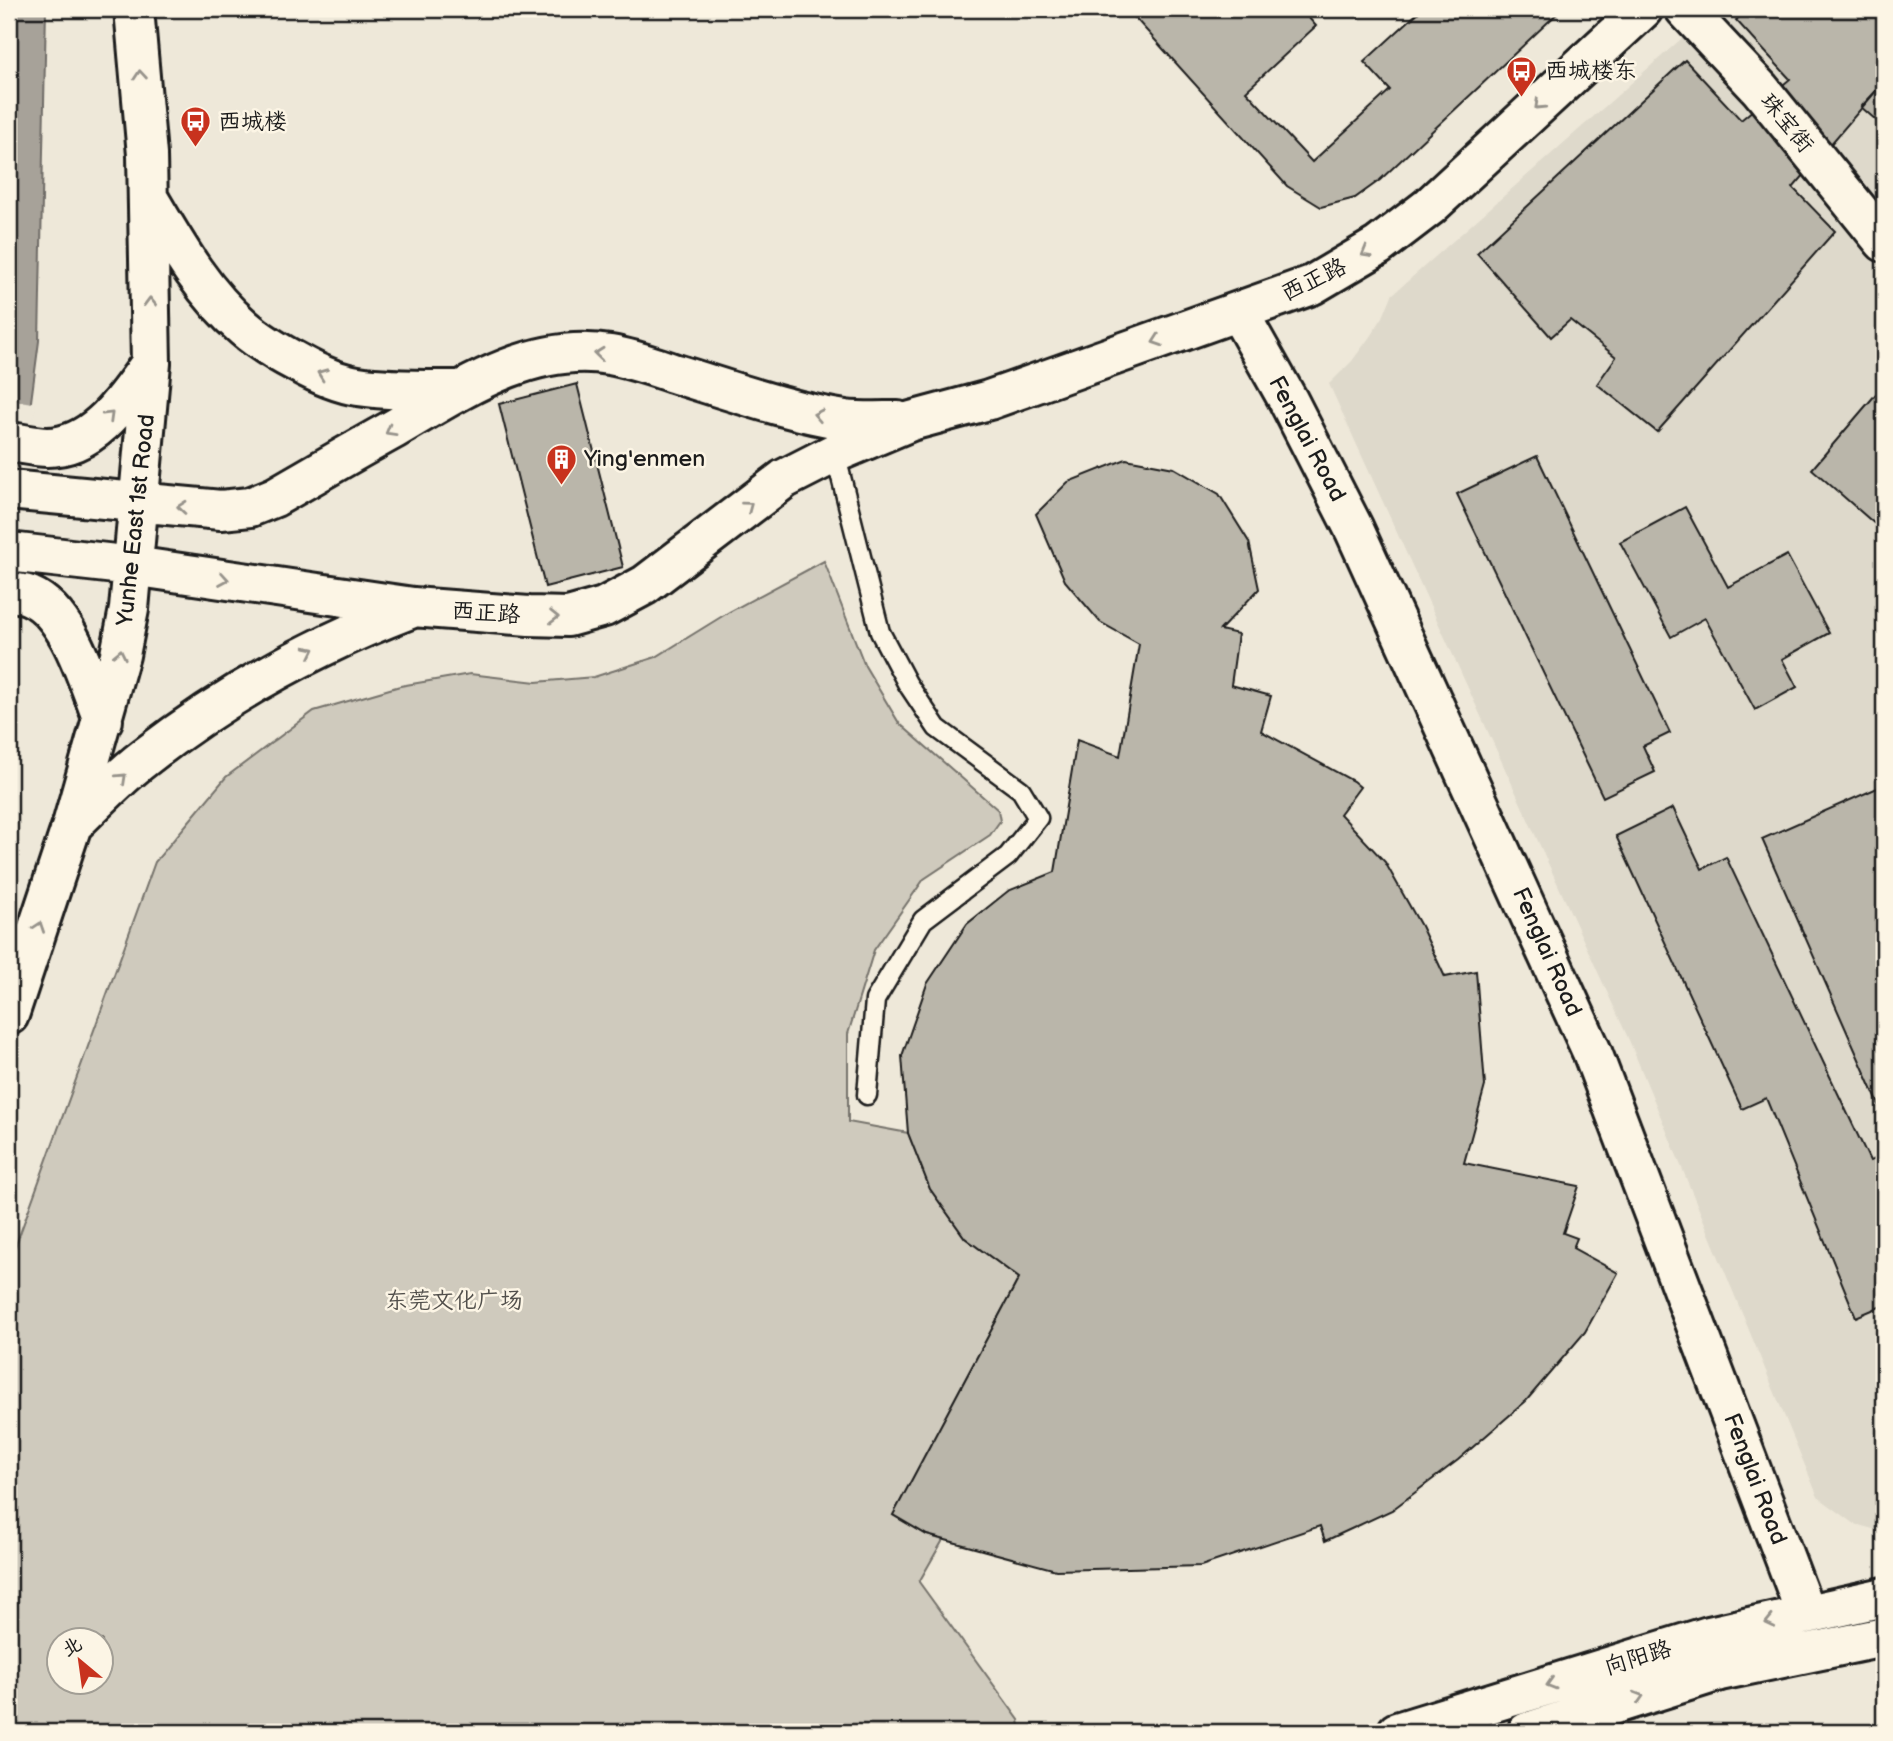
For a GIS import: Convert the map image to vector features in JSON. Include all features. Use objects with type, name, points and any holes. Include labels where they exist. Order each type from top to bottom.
[{"type":"main road","name":"Yunhe East 1st Road","points":[[9,1014],[72,825],[103,720],[120,655],[133,566],[151,363],[147,155],[134,9]]},
{"type":"main road","name":"西正路","points":[[22,554],[133,566],[413,607],[528,617],[568,617],[604,607],[645,585],[784,479],[835,453],[911,421],[989,400],[1312,285],[1378,246],[1429,207],[1643,9]]},
{"type":"main road","name":"珠宝街","points":[[1685,9],[1760,89],[1884,242]]},
{"type":"main road","points":[[148,198],[185,260],[219,303],[244,328],[277,351],[316,373],[356,386],[461,390]]},
{"type":"main road","name":"Fenglai Road","points":[[1239,313],[1288,400],[1354,529],[1592,1052],[1806,1614]]},
{"type":"main road","name":"西正路","points":[[26,492],[221,510],[250,507],[275,497],[461,390],[524,362],[580,352],[610,355],[638,362],[803,412],[848,421],[911,421]]},
{"type":"main road","points":[[9,442],[49,447],[74,440],[94,429],[113,414],[151,363]]},
{"type":"main road","points":[[19,594],[44,605],[57,618],[68,636],[103,720]]},
{"type":"main road","points":[[72,825],[143,758],[253,683],[354,630],[413,607]]},
{"type":"main road","name":"向阳路","points":[[1397,1732],[1709,1636],[1884,1597]]},
{"type":"main road","name":"向阳路","points":[[1527,1732],[1720,1671],[1884,1637]]},
{"type":"lane","points":[[835,453],[880,632],[907,683],[937,728],[1021,790],[1038,818],[1009,856],[923,920],[875,1000],[867,1095]]},
{"type":"shaded area","points":[[9,9],[46,9],[39,341],[9,567]]},
{"type":"shaded area","points":[[1715,9],[1884,9],[1884,1532],[1855,1524],[1818,1497],[1629,1040],[1329,384],[1352,361],[1369,338],[1383,317],[1392,295]]},
{"type":"green space","name":"东莞文化广场","points":[[824,561],[865,666],[899,723],[998,810],[1000,821],[990,835],[924,879],[874,950],[848,1034],[848,1122],[908,1133],[930,1189],[965,1238],[1019,1278],[893,1515],[927,1535],[943,1540],[919,1582],[1019,1720],[1021,1732],[9,1732],[9,1264],[155,862],[226,777],[314,711],[400,686],[470,674],[536,682],[594,677],[656,657],[729,612]]},
{"type":"pier","points":[[9,400],[35,403],[20,519],[12,568],[9,570]]},
{"type":"building","points":[[1127,9],[1301,9],[1316,26],[1246,91],[1312,162],[1390,90],[1364,62],[1422,9],[1562,9],[1380,180],[1355,198],[1321,207],[1287,186]]},
{"type":"building","points":[[1748,9],[1884,9],[1884,82],[1793,188],[1835,231],[1657,432],[1597,384],[1616,357],[1570,320],[1551,337],[1477,253],[1685,60],[1741,120],[1790,79],[1736,20]]},
{"type":"building","points":[[1884,82],[1884,127],[1861,107]]},
{"type":"building","name":"Ying'enmen","points":[[577,384],[623,567],[545,587],[499,404]]},
{"type":"building","points":[[1876,394],[1884,401],[1884,532],[1812,469]]},
{"type":"building","points":[[1537,456],[1670,733],[1643,746],[1655,772],[1603,797],[1457,494]]},
{"type":"building","points":[[1126,459],[1174,468],[1219,494],[1249,542],[1259,589],[1220,630],[1238,634],[1231,685],[1271,696],[1261,731],[1360,787],[1340,814],[1385,862],[1421,926],[1445,977],[1476,971],[1485,1086],[1464,1163],[1579,1186],[1563,1233],[1577,1238],[1573,1248],[1618,1273],[1585,1332],[1526,1401],[1458,1460],[1392,1510],[1325,1541],[1320,1526],[1201,1566],[1056,1570],[927,1535],[893,1515],[1019,1278],[965,1238],[930,1189],[908,1133],[902,1056],[927,984],[967,924],[1008,891],[1055,872],[1077,740],[1120,756],[1139,644],[1100,622],[1065,581],[1036,514],[1068,482]]},
{"type":"building","points":[[1685,507],[1728,587],[1787,555],[1829,633],[1782,659],[1797,687],[1755,710],[1705,618],[1671,637],[1620,542]]},
{"type":"building","points":[[1884,785],[1884,1116],[1762,839]]},
{"type":"building","points":[[1673,808],[1702,869],[1726,857],[1870,1161],[1884,1156],[1884,1305],[1856,1317],[1766,1098],[1742,1109],[1616,836]]},
{"type":"place","name":"西城楼东","points":[[1522,98]]},
{"type":"place","name":"西城楼","points":[[195,149]]},
{"type":"place","name":"Ying'enmen","points":[[561,486]]}]
